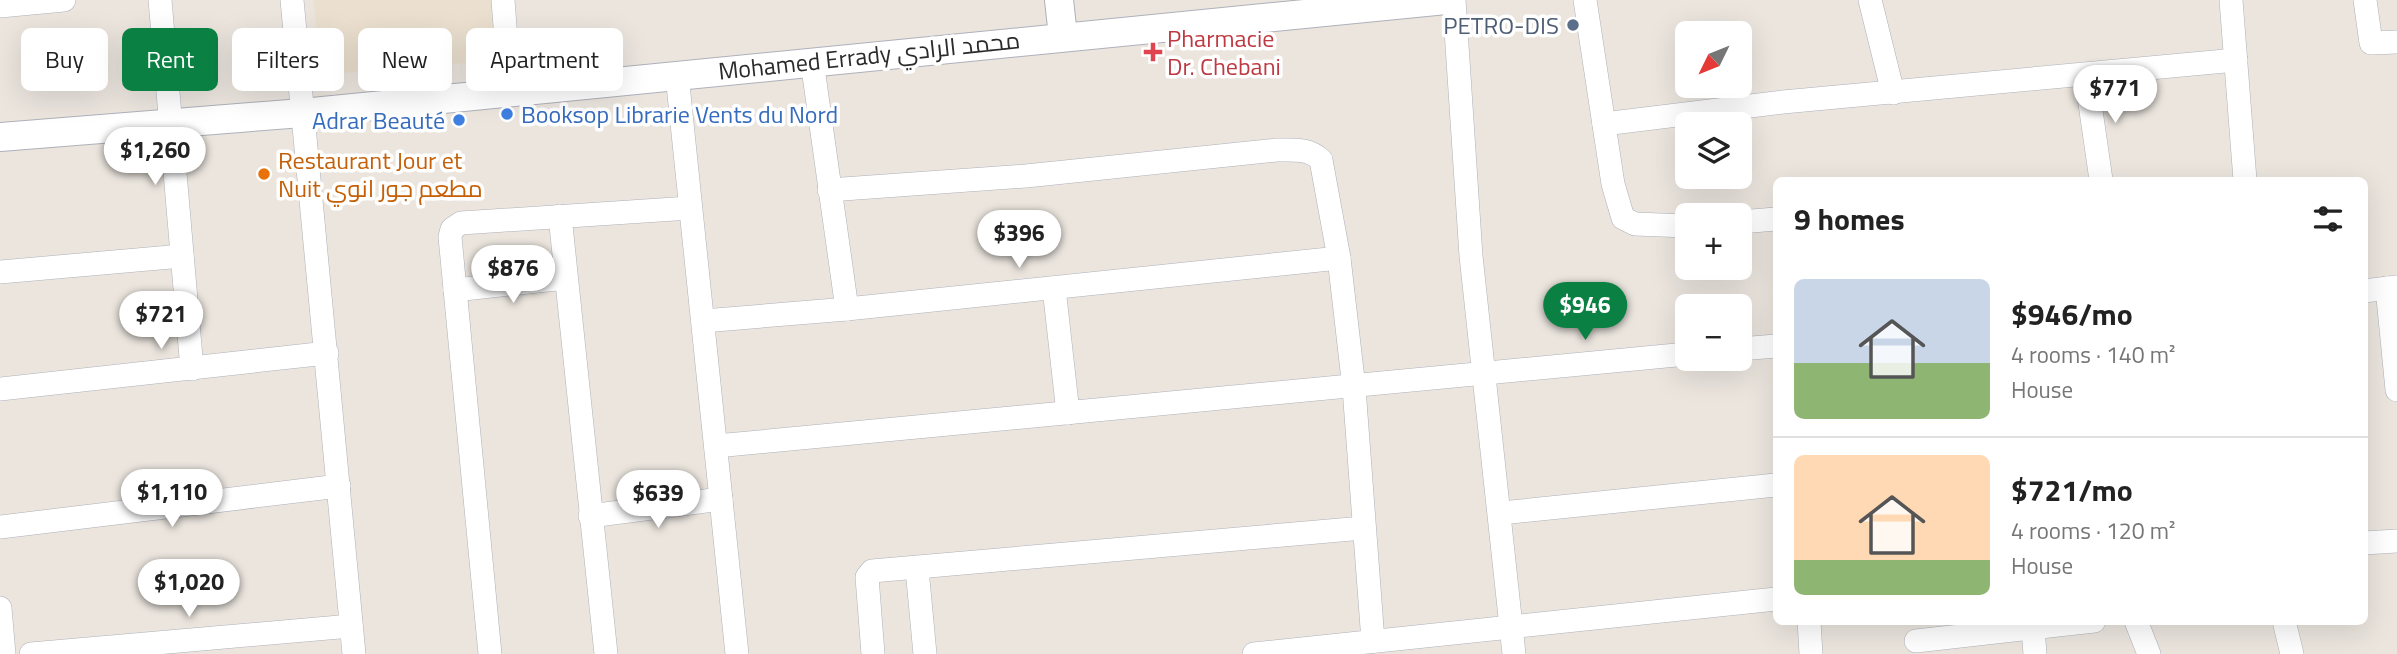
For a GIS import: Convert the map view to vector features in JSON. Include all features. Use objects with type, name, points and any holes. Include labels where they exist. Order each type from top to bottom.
[{"type":"street","points":[[160,0],[173,122],[192,369]]},
{"type":"street","points":[[292,0],[354,654]]},
{"type":"street","points":[[503,0],[505,28]]},
{"type":"street","points":[[1059,0],[1063,36]]},
{"type":"street","name":"Mohamed Errady محمد الرادي","points":[[623,80],[1446,0]]},
{"type":"street","points":[[1454,0],[1470,243],[1514,654]]},
{"type":"street","points":[[1585,0],[1613,184],[1623,218],[1635,224],[1675,226]]},
{"type":"street","points":[[1870,0],[1893,93]]},
{"type":"street","points":[[2231,0],[2245,177]]},
{"type":"street","points":[[2365,0],[2371,43],[2397,42]]},
{"type":"street","points":[[0,6],[52,1]]},
{"type":"street","points":[[812,61],[847,309]]},
{"type":"street","points":[[1604,124],[1893,93],[2236,61]]},
{"type":"street","points":[[677,75],[737,654]]},
{"type":"street","points":[[2086,76],[2101,177]]},
{"type":"street","name":"Mohamed Errady محمد الرادي","points":[[0,137],[302,113],[510,91]]},
{"type":"street","points":[[829,190],[1026,176],[1278,150],[1306,150],[1321,160],[1339,258],[1354,388],[1373,641]]},
{"type":"street","points":[[490,654],[450,237],[452,229],[461,223],[690,208]]},
{"type":"street","points":[[560,216],[606,654]]},
{"type":"street","points":[[1752,221],[1773,219]]},
{"type":"street","points":[[0,271],[182,256]]},
{"type":"street","points":[[703,321],[847,309],[1339,258]]},
{"type":"street","points":[[455,289],[566,278]]},
{"type":"street","points":[[1054,288],[1068,413]]},
{"type":"street","points":[[2383,289],[2397,390]]},
{"type":"street","points":[[1752,348],[1773,346]]},
{"type":"street","points":[[0,389],[327,353]]},
{"type":"street","points":[[716,446],[1354,388],[1675,355]]},
{"type":"street","points":[[1501,513],[1773,485]]},
{"type":"street","points":[[0,527],[339,486]]},
{"type":"street","points":[[590,516],[721,499]]},
{"type":"street","points":[[873,654],[868,573],[1363,528]]},
{"type":"street","points":[[2368,543],[2397,541]]},
{"type":"street","points":[[917,569],[925,654]]},
{"type":"street","points":[[1254,654],[1773,599]]},
{"type":"street","points":[[0,607],[4,654]]},
{"type":"street","points":[[1809,625],[1811,654]]},
{"type":"street","points":[[2138,625],[2149,654]]},
{"type":"street","points":[[2285,625],[2292,654]]},
{"type":"street","points":[[31,654],[223,646],[351,626]]},
{"type":"street","points":[[1917,639],[2039,626],[2035,654]]},
{"type":"shaded area","points":[[314,0],[496,0],[498,28],[466,28],[466,63],[452,64],[452,28],[358,28],[358,72],[344,73],[344,28],[316,28]]},
{"type":"place","name":"PETRO-DIS","points":[[1573,25]]},
{"type":"place","name":"Pharmacie Dr. Chebani","points":[[1153,52]]},
{"type":"place","name":"Booksop Librarie Vents du Nord","points":[[507,114]]},
{"type":"place","name":"Adrar Beauté","points":[[459,120]]},
{"type":"place","name":"Restaurant Jour et Nuit مطعم جور انوي","points":[[264,174]]}]
